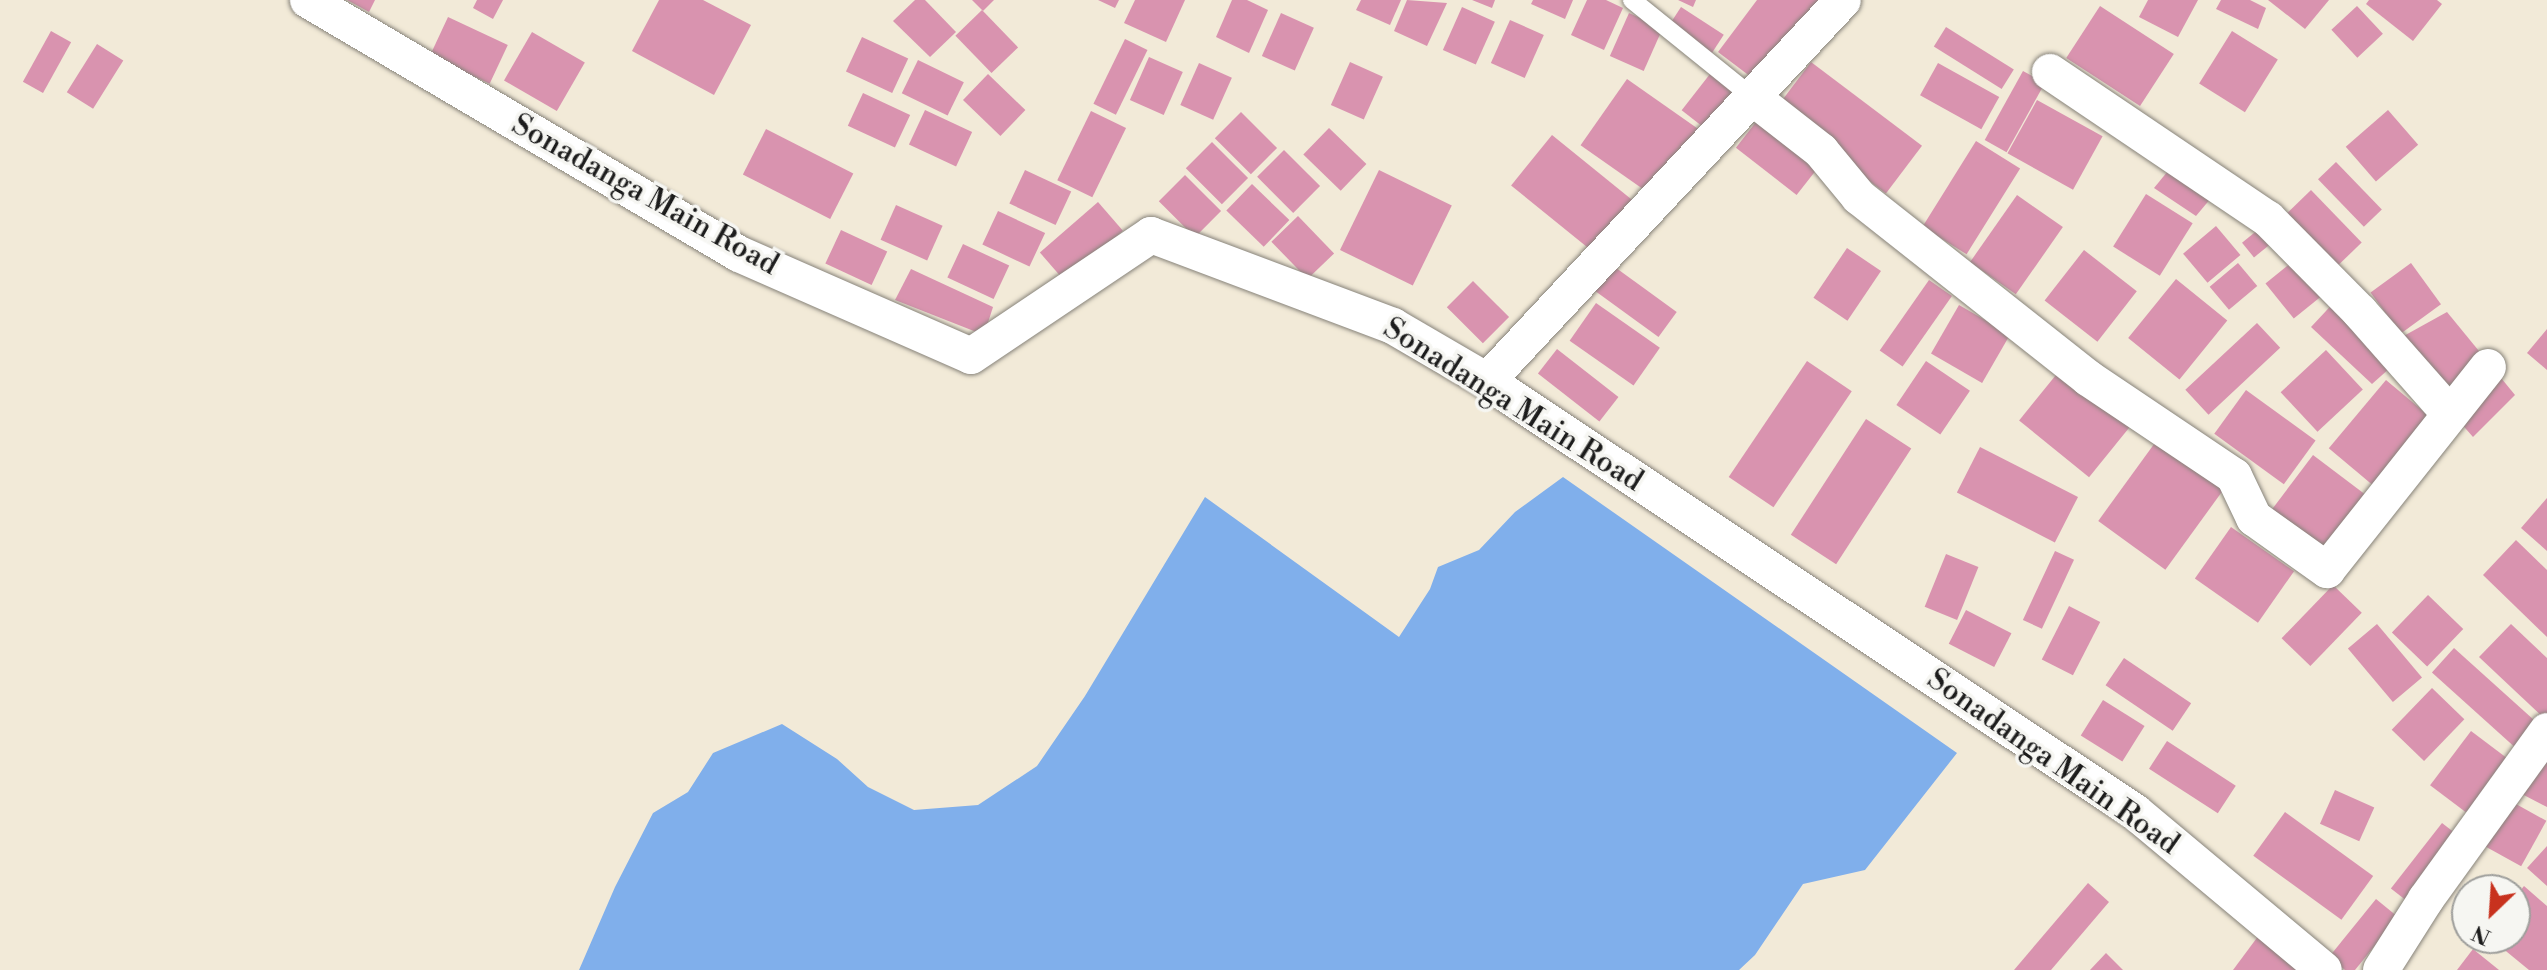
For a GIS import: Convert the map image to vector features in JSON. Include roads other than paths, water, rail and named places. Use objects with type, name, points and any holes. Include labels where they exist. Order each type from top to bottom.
[{"type":"street","name":"Sonadanga Main Road","points":[[308,0],[739,254],[971,356],[1151,235],[1393,326],[1487,381],[2135,812],[2324,970]]},
{"type":"street","points":[[1487,381],[1843,0]]},
{"type":"street","points":[[2050,72],[2268,219],[2360,312],[2450,414]]},
{"type":"street","points":[[1752,97],[1821,151],[1859,197],[2088,378],[2234,476],[2254,518],[2327,570],[2488,367]]},
{"type":"street","points":[[2381,970],[2426,899],[2547,731]]},
{"type":"lane","points":[[1632,0],[1752,97]]},
{"type":"water","points":[[1563,477],[1957,753],[1865,870],[1803,884],[1755,955],[1739,970],[579,970],[615,887],[653,813],[688,792],[713,753],[782,724],[837,759],[868,787],[914,810],[978,805],[1037,766],[1085,696],[1205,497],[1399,637],[1430,589],[1438,567],[1479,550],[1515,512]]}]
